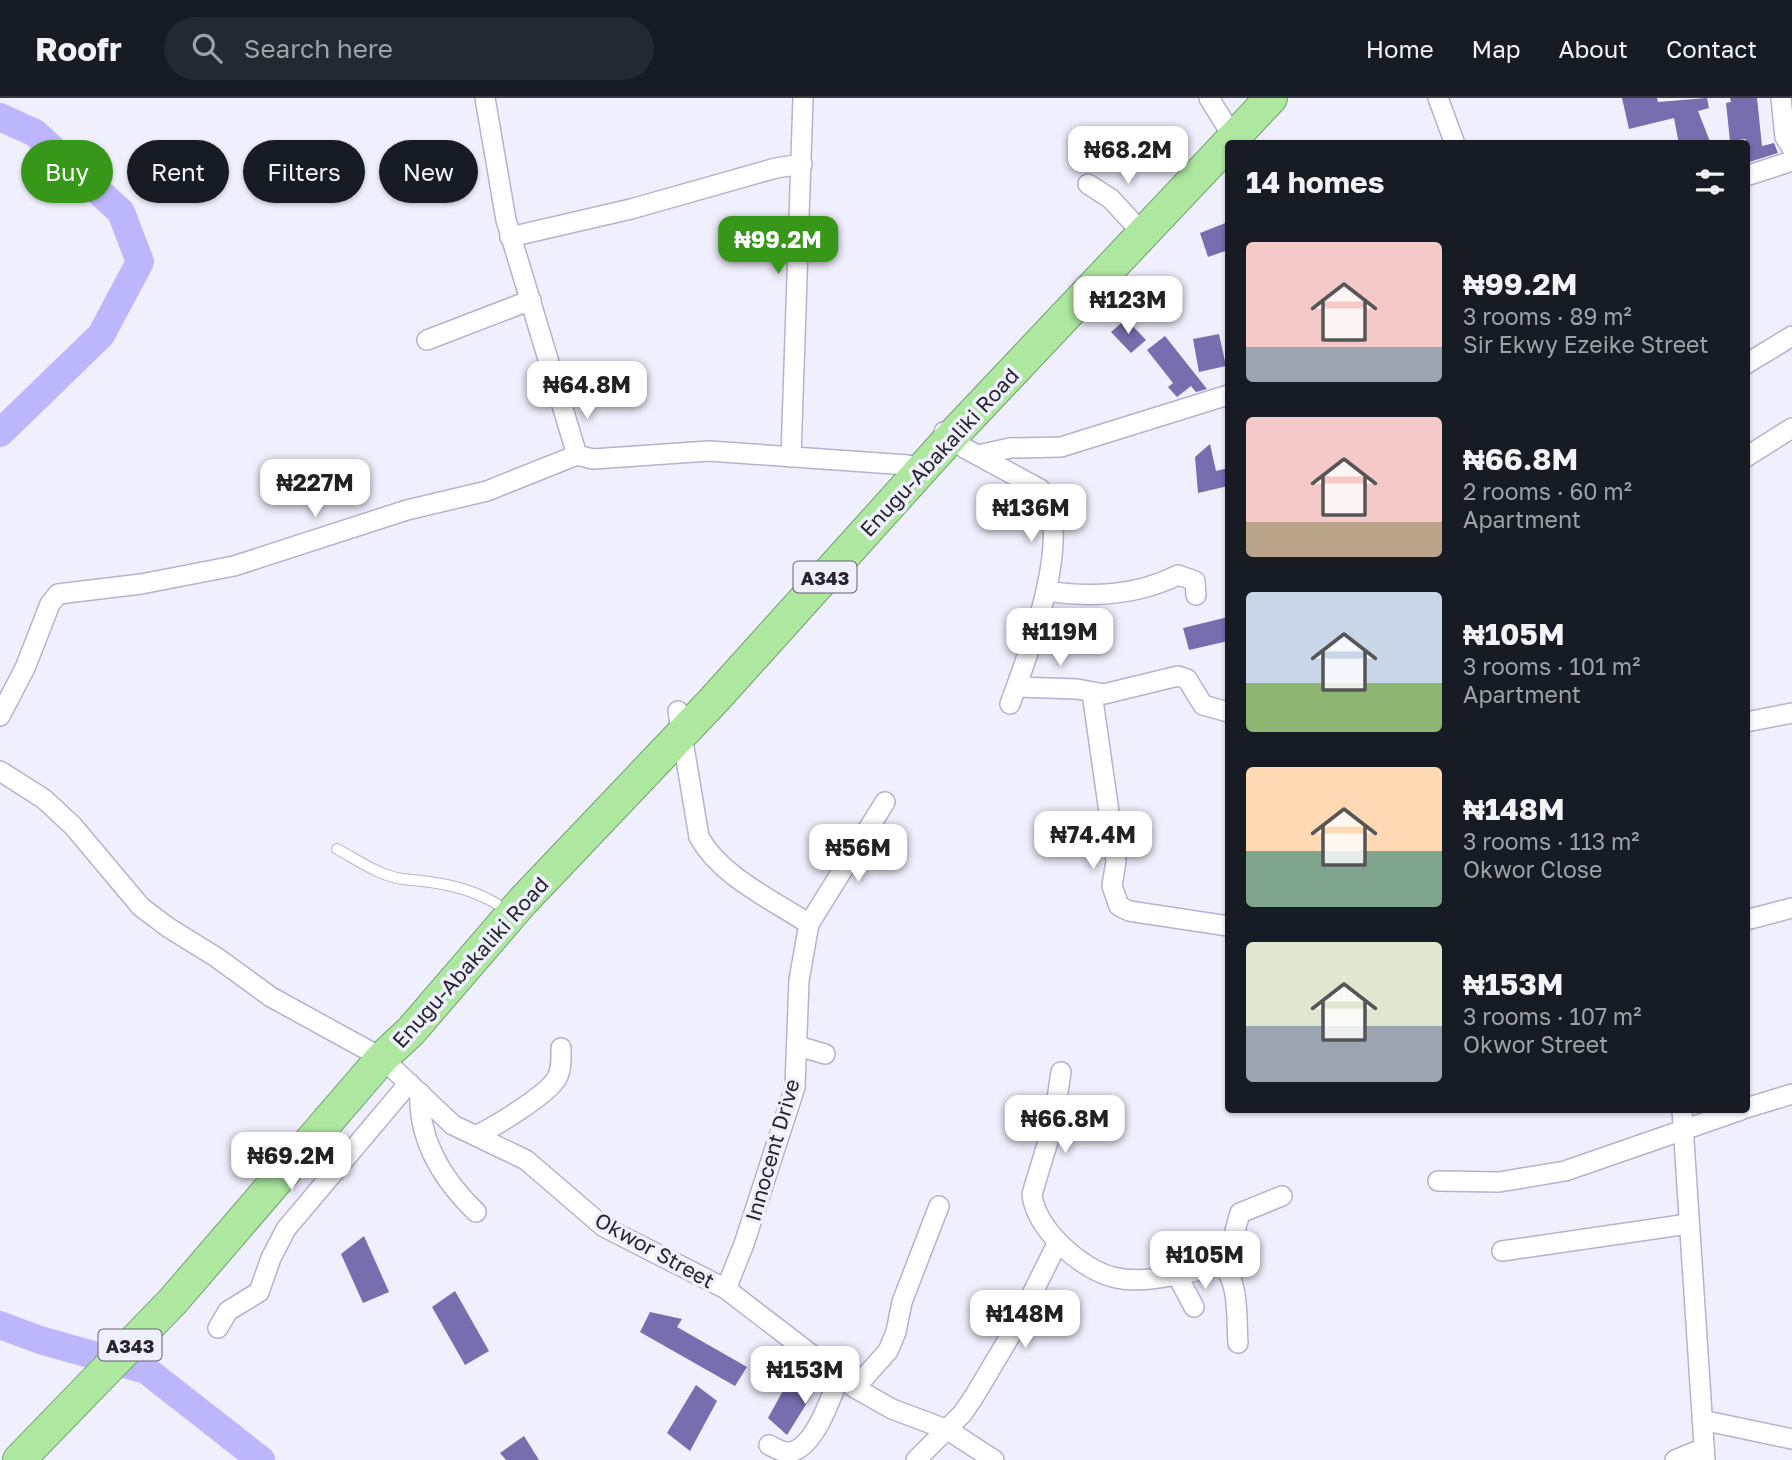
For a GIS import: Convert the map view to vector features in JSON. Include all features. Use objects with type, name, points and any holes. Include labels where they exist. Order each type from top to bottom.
[{"type":"highway","name":"Enugu-Abakaliki Road","points":[[382,1058],[397,1025],[497,904],[680,722],[1134,224],[1255,98]]},
{"type":"highway","name":"Enugu-Abakaliki Road","points":[[1230,140],[1271,98]]},
{"type":"highway","name":"Enugu-Abakaliki Road","points":[[382,1058],[411,1031],[908,465],[946,433],[1225,145]]},
{"type":"highway","name":"A343","points":[[19,1460],[173,1301],[382,1058]]},
{"type":"street","points":[[485,98],[498,183],[510,237],[577,455]]},
{"type":"street","points":[[791,457],[803,98]]},
{"type":"street","points":[[1209,98],[1227,127]]},
{"type":"street","points":[[1438,98],[1454,140]]},
{"type":"street","points":[[1781,98],[1785,137],[1792,148]]},
{"type":"street","points":[[1750,175],[1792,161]]},
{"type":"street","points":[[510,237],[631,209],[776,168],[802,164]]},
{"type":"street","points":[[1088,184],[1111,199],[1134,224]]},
{"type":"street","points":[[427,340],[531,300]]},
{"type":"street","points":[[1750,362],[1792,336]]},
{"type":"street","points":[[978,455],[1010,448],[1061,447],[1225,396]]},
{"type":"street","points":[[1750,454],[1792,428]]},
{"type":"street","points":[[946,433],[978,455],[1040,489],[1048,498],[1054,516],[1046,591],[1035,642],[1014,696],[1077,689],[1092,693],[1143,687],[1178,676],[1187,679],[1203,705],[1225,711]]},
{"type":"street","points":[[0,716],[26,667],[50,604],[58,594],[141,584],[234,566],[407,510],[487,491],[577,455],[593,459],[709,451],[908,465]]},
{"type":"street","points":[[1046,591],[1102,596],[1145,589],[1178,575],[1195,581],[1196,595]]},
{"type":"street","points":[[1092,693],[1096,738],[1105,775],[1116,861],[1112,886],[1119,906],[1129,911],[1225,926]]},
{"type":"street","points":[[1750,721],[1792,713]]},
{"type":"street","points":[[680,722],[699,837],[706,851],[740,879],[809,924],[885,802]]},
{"type":"street","name":"Okwor Street","points":[[0,771],[44,799],[73,826],[141,907],[271,997],[382,1058],[453,1125],[526,1160],[604,1227],[726,1289],[855,1388],[892,1409],[948,1430],[994,1460]]},
{"type":"street","points":[[1750,919],[1792,908]]},
{"type":"street","name":"Innocent Drive","points":[[726,1289],[781,1137],[795,1087],[799,1046],[799,980],[809,924]]},
{"type":"street","points":[[799,1046],[825,1054]]},
{"type":"street","points":[[477,1135],[494,1127],[556,1079],[562,1063],[561,1048]]},
{"type":"street","points":[[1061,1072],[1053,1125],[1032,1194],[1033,1205],[1058,1242],[1083,1263],[1109,1277],[1145,1282],[1222,1264],[1229,1253],[1240,1213],[1282,1196]]},
{"type":"street","points":[[414,1088],[420,1122],[434,1158],[455,1191],[476,1212]]},
{"type":"street","points":[[218,1328],[228,1311],[259,1292],[271,1258],[286,1229],[414,1088]]},
{"type":"street","points":[[1750,1107],[1792,1094]]},
{"type":"street","points":[[1438,1181],[1499,1182],[1565,1171],[1683,1119],[1722,1113]]},
{"type":"street","points":[[1675,1460],[1705,1454],[1683,1119]]},
{"type":"street","points":[[855,1388],[888,1352],[896,1332],[902,1302],[939,1206]]},
{"type":"street","points":[[1502,1251],[1688,1224]]},
{"type":"street","points":[[916,1460],[948,1430],[975,1395],[1016,1326],[1058,1242]]},
{"type":"street","points":[[1222,1264],[1229,1272],[1235,1294],[1238,1343]]},
{"type":"street","points":[[1177,1275],[1194,1307]]},
{"type":"street","points":[[769,1445],[786,1452],[800,1449],[821,1421],[840,1374]]},
{"type":"street","points":[[1702,1420],[1792,1439]]},
{"type":"lane","points":[[337,849],[367,867],[401,879],[433,880],[477,891],[497,904]]},
{"type":"building","points":[[1622,98],[1657,98],[1658,102],[1707,98],[1709,108],[1698,111],[1709,140],[1678,140],[1674,118],[1629,129]]},
{"type":"building","points":[[1730,98],[1757,98],[1762,146],[1774,143],[1778,153],[1750,162],[1750,140],[1730,140],[1726,103],[1731,102]]},
{"type":"building","points":[[1225,223],[1225,251],[1208,257],[1200,233]]},
{"type":"building","points":[[1126,319],[1146,340],[1131,353],[1111,332]]},
{"type":"building","points":[[1219,334],[1225,366],[1199,372],[1193,339]]},
{"type":"building","points":[[1165,336],[1207,389],[1196,392],[1191,386],[1177,397],[1168,387],[1173,383],[1147,350]]},
{"type":"building","points":[[1210,444],[1216,471],[1225,469],[1225,487],[1198,493],[1195,457]]},
{"type":"building","points":[[1225,618],[1225,642],[1189,650],[1183,628]]},
{"type":"building","points":[[364,1236],[389,1292],[363,1303],[341,1254]]},
{"type":"building","points":[[455,1291],[489,1351],[465,1365],[432,1307]]},
{"type":"building","points":[[650,1312],[682,1319],[677,1327],[747,1367],[735,1386],[640,1332]]},
{"type":"building","points":[[790,1378],[815,1390],[787,1435],[768,1418]]},
{"type":"building","points":[[696,1385],[717,1401],[690,1451],[667,1433]]},
{"type":"building","points":[[524,1436],[539,1460],[506,1460],[500,1453]]},
{"type":"waterway","points":[[0,117],[35,133],[121,212],[140,262],[101,335],[0,433]]},
{"type":"waterway","points":[[0,1325],[40,1340],[146,1370],[261,1460]]}]
